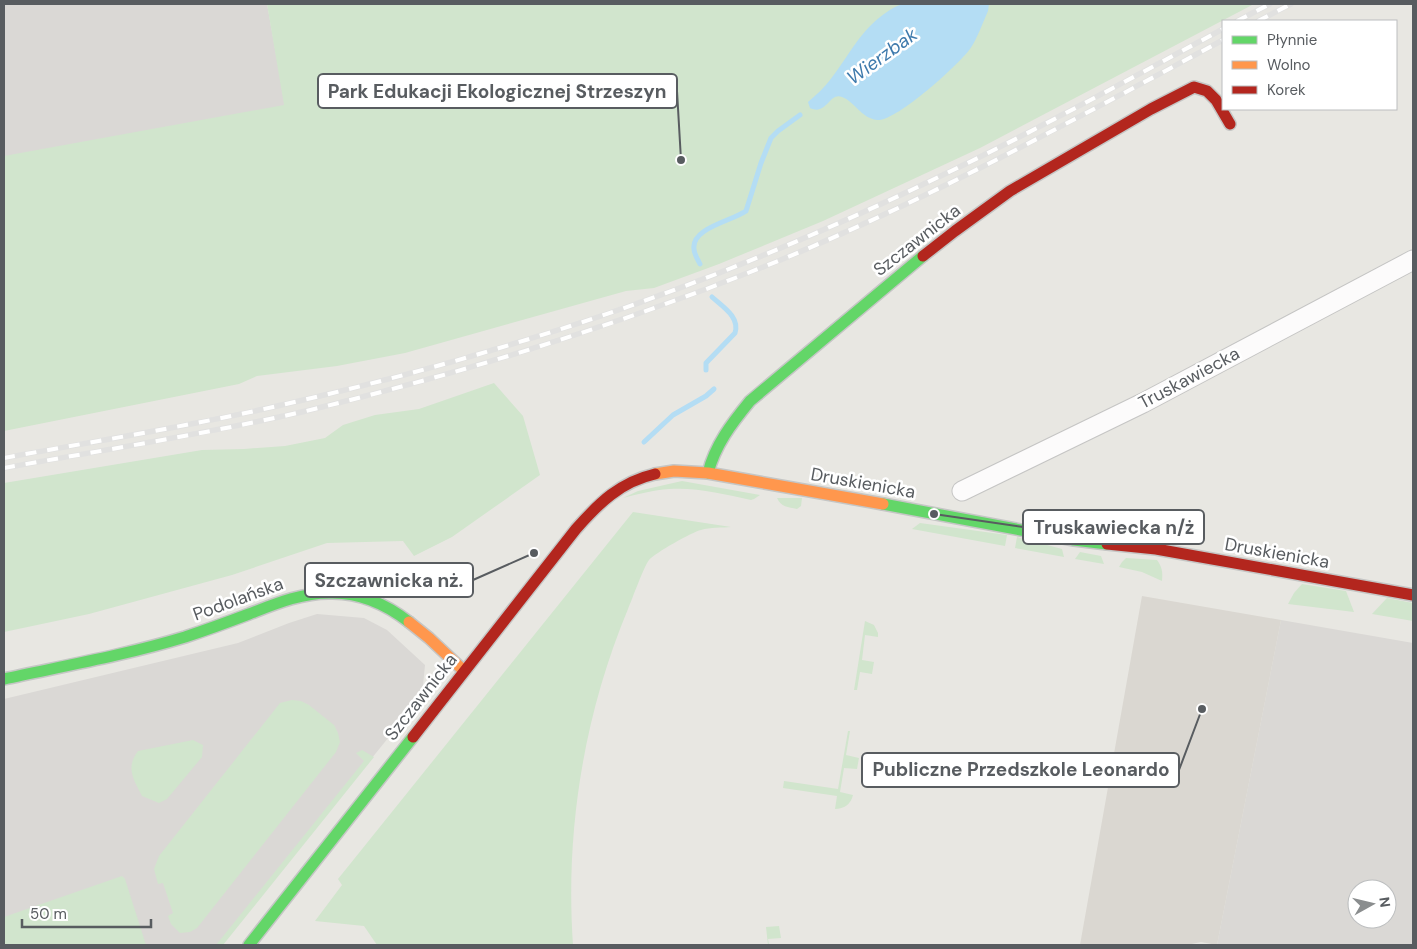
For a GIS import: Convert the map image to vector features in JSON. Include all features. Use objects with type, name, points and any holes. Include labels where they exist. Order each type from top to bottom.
[{"type":"street","name":"Szczawnicka","points":[[708,473],[710,461],[722,439],[750,401],[820,341],[948,237],[1010,191],[1152,109],[1194,87],[1207,91],[1216,100],[1230,124]]},
{"type":"street","name":"Truskawiecka","points":[[962,491],[1143,403],[1413,260]]},
{"type":"street","name":"Druskienicka","points":[[632,482],[668,472],[708,473],[1074,540],[1156,549],[1413,594]]},
{"type":"street","name":"Szczawnicka","points":[[249,945],[582,523],[615,490],[632,482]]},
{"type":"street","name":"Podolańska","points":[[4,679],[153,645],[198,632],[286,599],[314,592],[332,592],[362,597],[386,606],[401,616],[464,671]]},
{"type":"shaded area","points":[[4,4],[267,4],[318,288],[4,372]]},
{"type":"shaded area","points":[[1142,596],[1281,620],[1217,945],[1201,942],[1187,945],[1080,945]]},
{"type":"shaded area","points":[[317,614],[364,618],[387,630],[425,665],[422,696],[221,945],[4,945],[4,699],[238,643]]},
{"type":"shaded area","points":[[1281,620],[1413,643],[1413,945],[1217,945]]},
{"type":"green space","points":[[267,4],[1254,4],[980,148],[823,221],[719,264],[654,288],[626,291],[405,353],[337,366],[257,376],[239,384],[4,431],[4,156],[284,105]]},
{"type":"green space","points":[[494,383],[523,416],[540,475],[452,537],[414,556],[403,541],[327,543],[232,575],[89,614],[4,632],[4,483],[202,450],[285,446],[325,438],[343,425],[375,415],[419,409]]},
{"type":"green space","points":[[682,481],[760,495],[751,500],[689,489],[669,489],[623,498],[638,491]]},
{"type":"green space","points":[[777,498],[802,498],[801,506],[797,509],[788,507],[783,505]]},
{"type":"green space","points":[[633,512],[731,527],[708,528],[696,532],[666,548],[649,560],[613,649],[589,732],[575,816],[571,902],[573,945],[377,945],[364,926],[315,921],[342,885],[338,879]]},
{"type":"green space","points":[[920,523],[1007,535],[1005,546],[912,529]]},
{"type":"green space","points":[[1017,537],[1062,549],[1064,557],[1015,548]]},
{"type":"green space","points":[[1080,552],[1101,556],[1104,564],[1075,559]]},
{"type":"green space","points":[[1126,558],[1157,560],[1162,570],[1162,581],[1142,572],[1119,567]]},
{"type":"green space","points":[[1302,584],[1346,591],[1354,612],[1288,604]]},
{"type":"green space","points":[[1387,598],[1413,603],[1413,621],[1372,614]]},
{"type":"green space","points":[[865,621],[874,625],[878,637],[865,635],[862,660],[874,662],[872,674],[860,672],[857,690],[854,690]]},
{"type":"green space","points":[[292,700],[301,701],[309,705],[334,725],[340,742],[336,752],[197,928],[190,932],[180,933],[171,924],[168,916],[173,913],[163,883],[158,884],[154,869],[159,856],[280,703]]},
{"type":"green space","points":[[848,731],[850,731],[846,755],[859,758],[857,769],[844,768],[840,792],[853,795],[847,805],[835,809],[837,796],[783,788],[784,781],[838,789]]},
{"type":"green space","points":[[193,740],[203,745],[202,757],[167,799],[159,803],[142,796],[131,768],[138,751]]},
{"type":"green space","points":[[362,750],[374,757],[223,945],[216,945],[364,761],[356,753]]},
{"type":"green space","points":[[122,876],[125,879],[146,945],[4,945],[4,917]]},
{"type":"green space","points":[[779,926],[781,938],[768,939],[768,945],[766,927]]},
{"type":"water","points":[[905,4],[989,4],[988,11],[970,49],[940,79],[912,103],[898,112],[886,118],[871,119],[846,99],[838,96],[820,109],[810,108],[808,102],[828,83],[875,21],[889,10]]},
{"type":"waterway","name":"Wierzbak","points":[[700,264],[694,249],[695,242],[699,236],[705,230],[746,211],[771,138],[800,115]]},
{"type":"waterway","name":"Wierzbak","points":[[706,370],[706,363],[735,333],[736,327],[730,313],[712,297]]},
{"type":"waterway","name":"Wierzbak","points":[[644,442],[673,415],[706,396],[714,389]]},
{"type":"railway","points":[[1239,20],[1270,4]]},
{"type":"railway","points":[[1260,20],[1291,4]]},
{"type":"railway","points":[[4,458],[189,424],[336,392],[485,352],[559,330],[641,302],[776,250],[908,192],[1088,102],[1222,30]]},
{"type":"railway","points":[[4,468],[193,434],[306,411],[486,363],[662,305],[778,261],[892,211],[1004,156],[1222,41]]},
{"type":"traffic: fast","points":[[708,473],[720,444],[750,401],[923,256]]},
{"type":"traffic: fast","points":[[883,504],[1074,540],[1107,544]]},
{"type":"traffic: fast","points":[[4,679],[95,660],[185,637],[278,603],[319,593],[340,593],[371,600],[409,622]]},
{"type":"traffic: fast","points":[[249,945],[413,737]]},
{"type":"traffic: slow","points":[[655,474],[674,471],[708,473],[883,504]]},
{"type":"traffic: slow","points":[[409,622],[464,671]]},
{"type":"traffic: jam","points":[[923,256],[1010,191],[1151,109],[1194,87],[1207,91],[1216,100],[1230,124]]},
{"type":"traffic: jam","points":[[413,737],[576,529],[602,502],[621,488],[631,482],[655,474]]},
{"type":"traffic: jam","points":[[1107,544],[1156,549],[1413,595]]},
{"type":"place","name":"Park Edukacji Ekologicznej Strzeszyn","points":[[681,160]]},
{"type":"place","name":"Truskawiecka n/ż","points":[[934,514]]},
{"type":"place","name":"Szczawnicka nż.","points":[[534,553]]},
{"type":"place","name":"Publiczne Przedszkole Leonardo","points":[[1202,709]]}]
